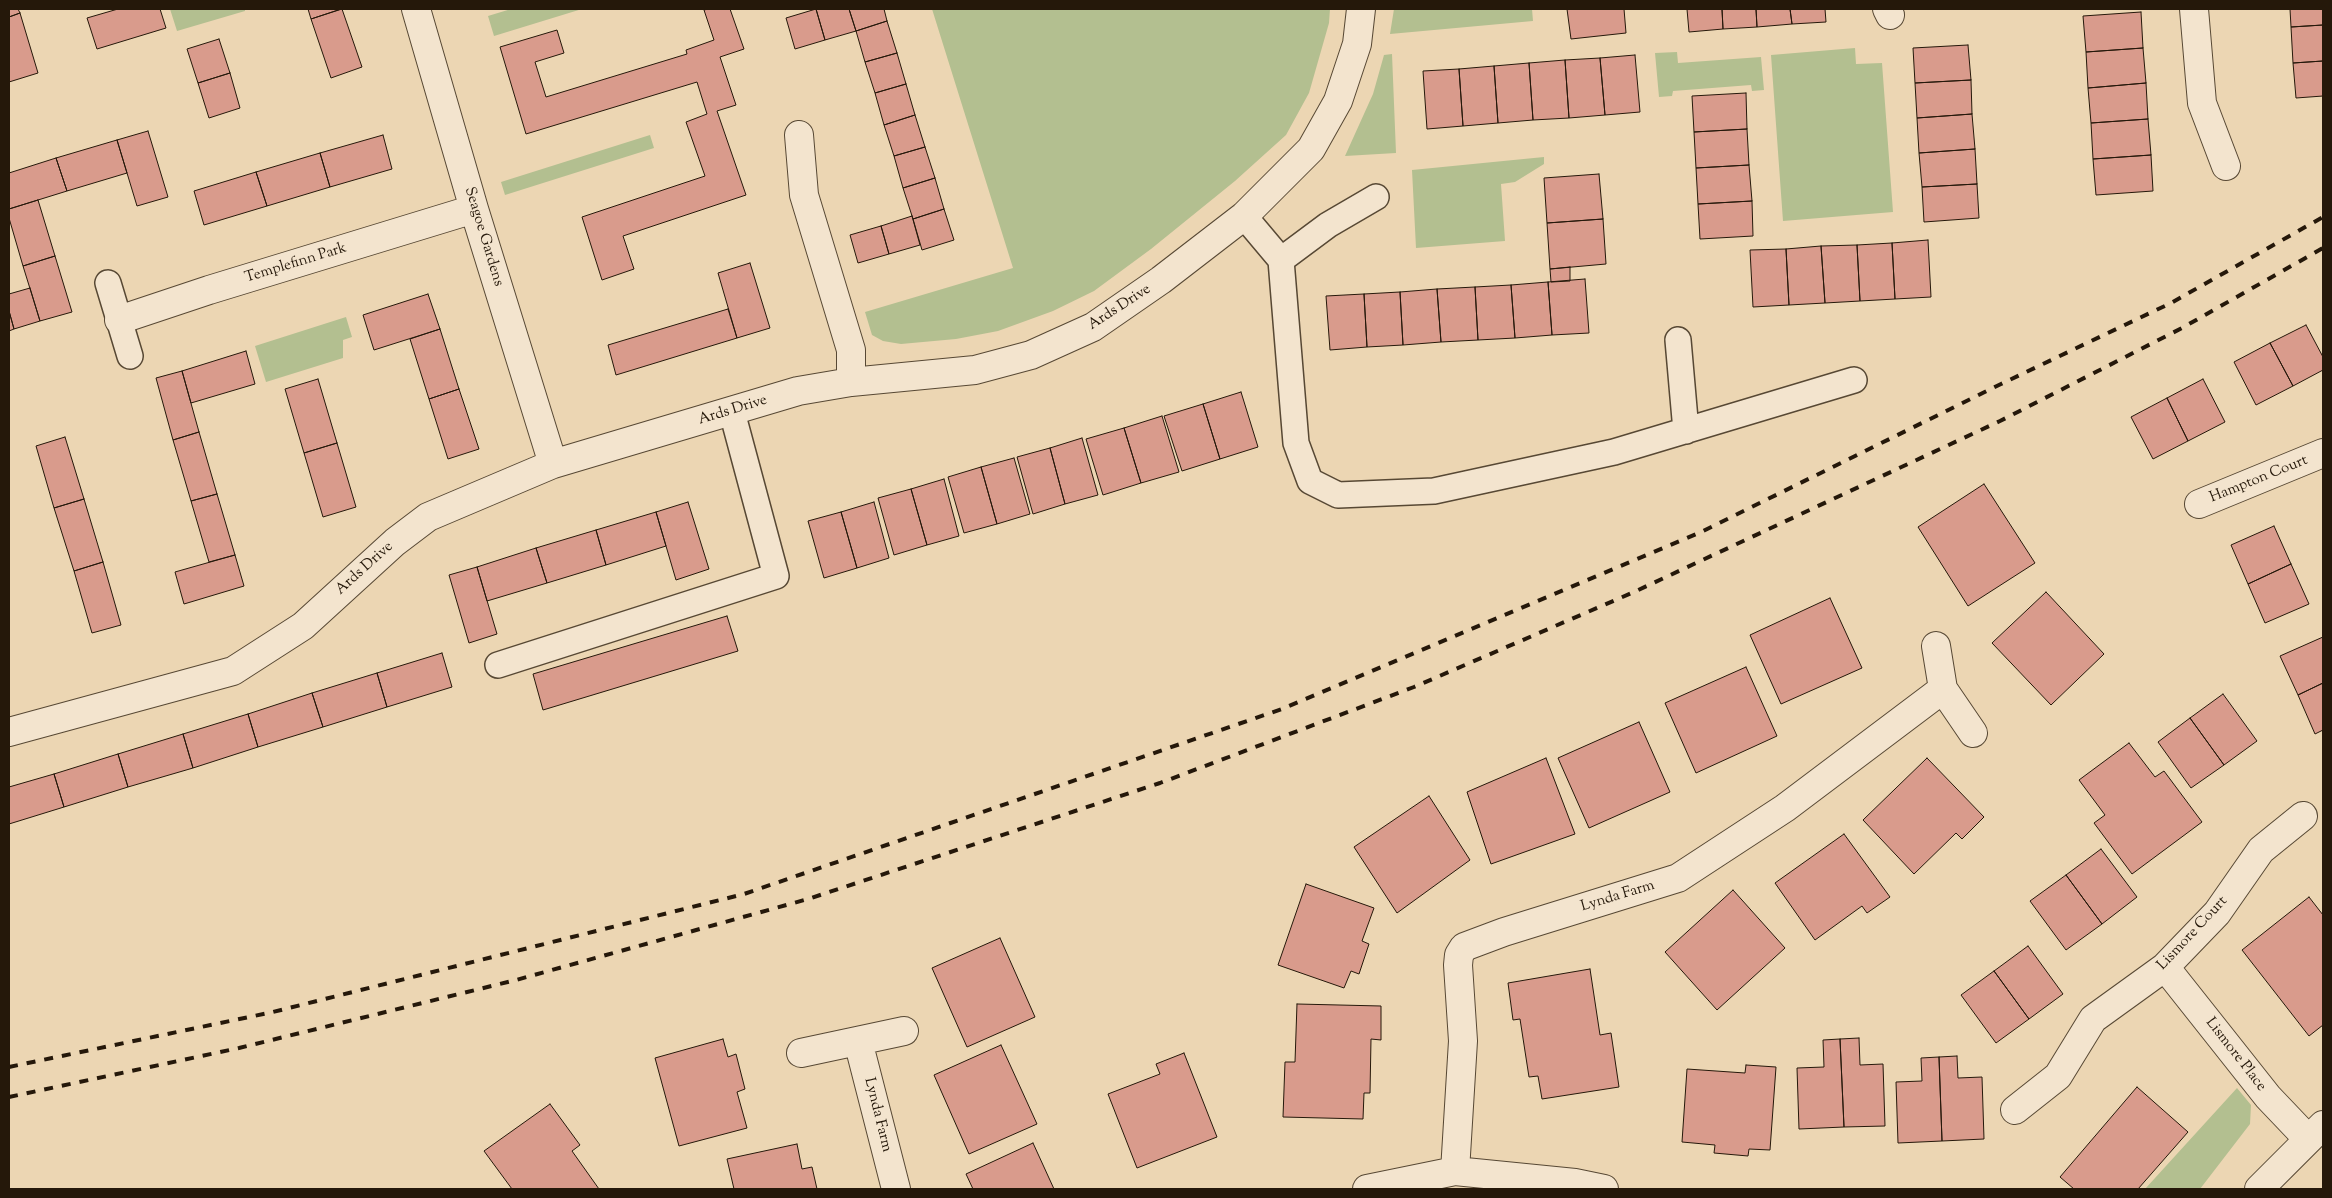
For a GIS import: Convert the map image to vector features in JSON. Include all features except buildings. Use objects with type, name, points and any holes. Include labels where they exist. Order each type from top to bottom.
[{"type":"street","name":"Seagoe Gardens","points":[[416,9],[474,209],[553,464]]},
{"type":"street","name":"Ards Drive","points":[[9,732],[233,671],[303,626],[395,542],[428,517],[553,464],[798,391],[852,382],[975,370],[1031,355],[1094,327],[1161,280],[1244,216],[1311,149],[1338,101],[1357,44],[1361,9]]},
{"type":"street","points":[[2194,9],[2202,103],[2226,166]]},
{"type":"street","points":[[799,135],[804,195],[851,350],[852,382]]},
{"type":"street","name":"Templefinn Park","points":[[119,320],[209,290],[474,209]]},
{"type":"street","name":"Hampton Court","points":[[2199,504],[2322,459]]},
{"type":"street","points":[[1936,646],[1943,689],[1973,733]]},
{"type":"street","name":"Lynda Farm","points":[[1455,1172],[1462,1041],[1458,965],[1459,956],[1464,948],[1504,932],[1678,878],[1786,808],[1943,689]]},
{"type":"street","name":"Lismore Court","points":[[2015,1110],[2058,1076],[2092,1020],[2165,967],[2217,913],[2261,850],[2303,816]]},
{"type":"street","name":"Lismore Place","points":[[2165,967],[2268,1097],[2316,1132]]},
{"type":"street","points":[[801,1053],[904,1031]]},
{"type":"street","name":"Lynda Farm","points":[[858,1041],[896,1189]]},
{"type":"street","points":[[2259,1189],[2316,1132]]},
{"type":"street","points":[[1367,1189],[1455,1172],[1575,1183],[1604,1189]]},
{"type":"lane","points":[[1281,260],[1328,225],[1376,197]]},
{"type":"lane","points":[[1244,216],[1281,260],[1296,443],[1310,482],[1338,495],[1434,491],[1614,452],[1854,380]]},
{"type":"lane","points":[[108,283],[130,356]]},
{"type":"lane","points":[[1678,340],[1686,430]]},
{"type":"lane","points":[[498,665],[776,576],[732,412]]},
{"type":"green space","points":[[170,9],[245,9],[245,11],[177,31]]},
{"type":"green space","points":[[511,9],[582,9],[494,36],[488,16]]},
{"type":"green space","points":[[932,9],[1330,9],[1329,23],[1309,93],[1286,135],[1235,181],[1151,249],[1094,291],[1053,311],[998,331],[956,339],[901,344],[883,341],[872,335],[865,312],[1013,268]]},
{"type":"green space","points":[[1394,9],[1532,9],[1533,21],[1390,34]]},
{"type":"green space","points":[[1855,48],[1856,64],[1882,63],[1893,212],[1783,221],[1771,55]]},
{"type":"green space","points":[[1677,52],[1678,63],[1761,57],[1764,90],[1752,91],[1751,85],[1673,91],[1672,96],[1659,97],[1655,53]]},
{"type":"green space","points":[[1392,54],[1396,153],[1345,156],[1373,94],[1384,55]]},
{"type":"green space","points":[[650,135],[654,148],[505,195],[501,182]]},
{"type":"green space","points":[[1544,157],[1544,164],[1515,182],[1501,184],[1505,241],[1416,248],[1412,170]]},
{"type":"green space","points":[[346,317],[352,337],[343,340],[343,358],[266,382],[255,346]]},
{"type":"green space","points":[[2237,1088],[2251,1105],[2250,1124],[2200,1189],[2145,1189]]},
{"type":"railway","points":[[9,1067],[273,1012],[744,894],[1282,709],[1701,532],[2001,384],[2171,303],[2323,217]]},
{"type":"railway","points":[[9,1097],[239,1048],[516,980],[808,899],[1160,783],[1414,687],[1634,592],[2000,421],[2182,328],[2323,248]]}]
